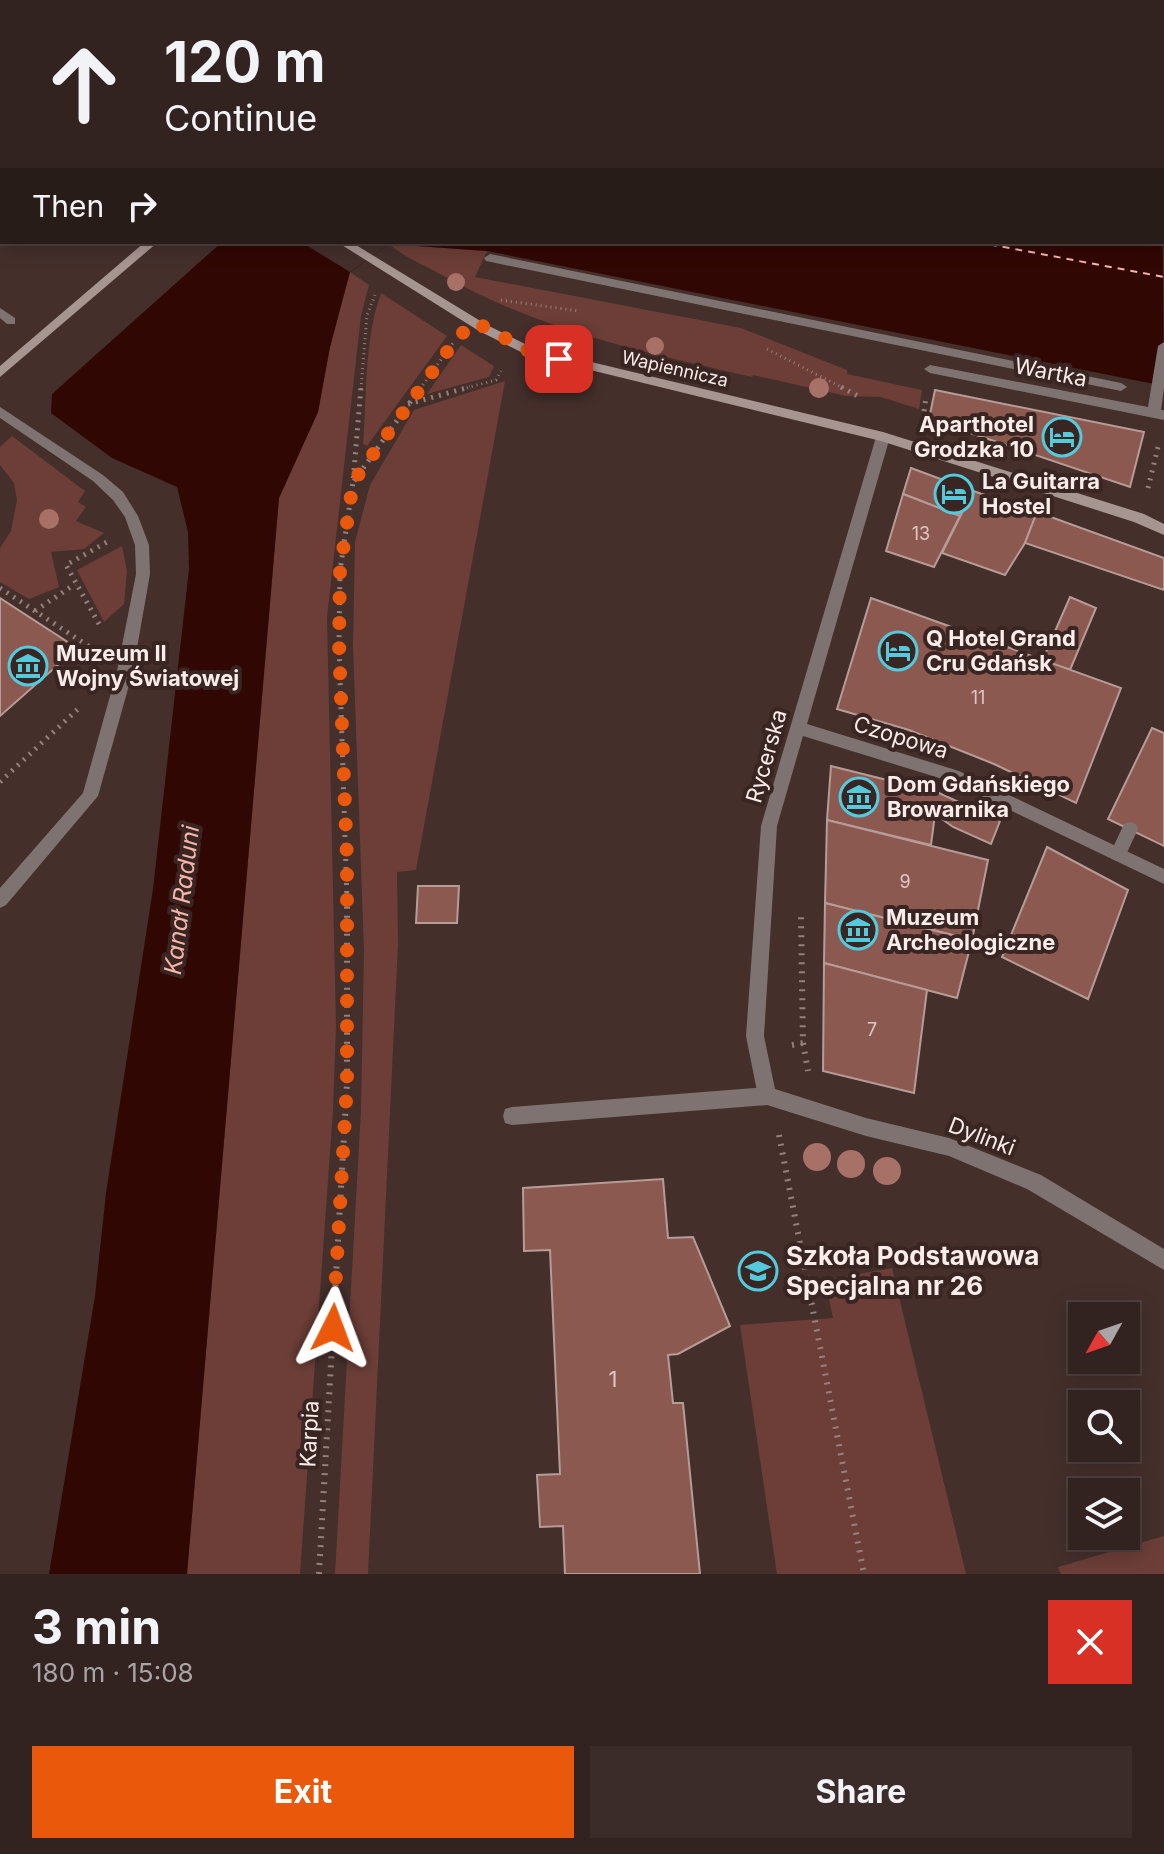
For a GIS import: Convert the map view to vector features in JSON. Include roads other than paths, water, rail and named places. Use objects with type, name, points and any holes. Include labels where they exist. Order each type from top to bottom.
[{"type":"street","points":[[0,373],[150,244]]},
{"type":"street","name":"Wapiennicza","points":[[346,244],[529,351],[883,437],[1139,518],[1164,530]]},
{"type":"street","points":[[490,258],[1121,387]]},
{"type":"street","points":[[0,312],[11,321]]},
{"type":"street","points":[[1157,410],[1164,346]]},
{"type":"street","name":"Wartka","points":[[930,369],[1157,410]]},
{"type":"street","points":[[0,412],[98,478],[118,496],[134,522],[142,545],[143,574],[125,671],[90,796],[0,900]]},
{"type":"street","name":"Rycerska","points":[[767,1096],[755,1036],[769,826],[883,437]]},
{"type":"street","name":"Czopowa","points":[[797,728],[953,776],[1164,877]]},
{"type":"street","points":[[1118,854],[1130,829]]},
{"type":"street","points":[[512,1116],[767,1096]]},
{"type":"street","name":"Dylinki","points":[[767,1096],[964,1153],[1034,1182],[1164,1260]]},
{"type":"water","name":"Kanał Raduni","points":[[220,244],[389,244],[350,272],[330,347],[318,412],[279,498],[187,1574],[49,1574],[95,1296],[106,1193],[153,889],[189,569],[188,532],[177,487],[112,458],[51,413],[52,394]]},
{"type":"water","points":[[389,244],[1163,244],[1164,386],[487,251]]},
{"type":"place","name":"Aparthotel Grodzka 10","points":[[1062,437]]},
{"type":"place","name":"La Guitarra Hostel","points":[[954,494]]},
{"type":"place","name":"Q Hotel Grand Cru Gdańsk","points":[[898,651]]},
{"type":"place","name":"Muzeum II Wojny Światowej","points":[[28,666]]},
{"type":"place","name":"Dom Gdańskiego Browarnika","points":[[859,797]]},
{"type":"place","name":"Muzeum Archeologiczne","points":[[858,930]]},
{"type":"place","name":"Szkoła Podstawowa Specjalna nr 26","points":[[758,1271]]}]
